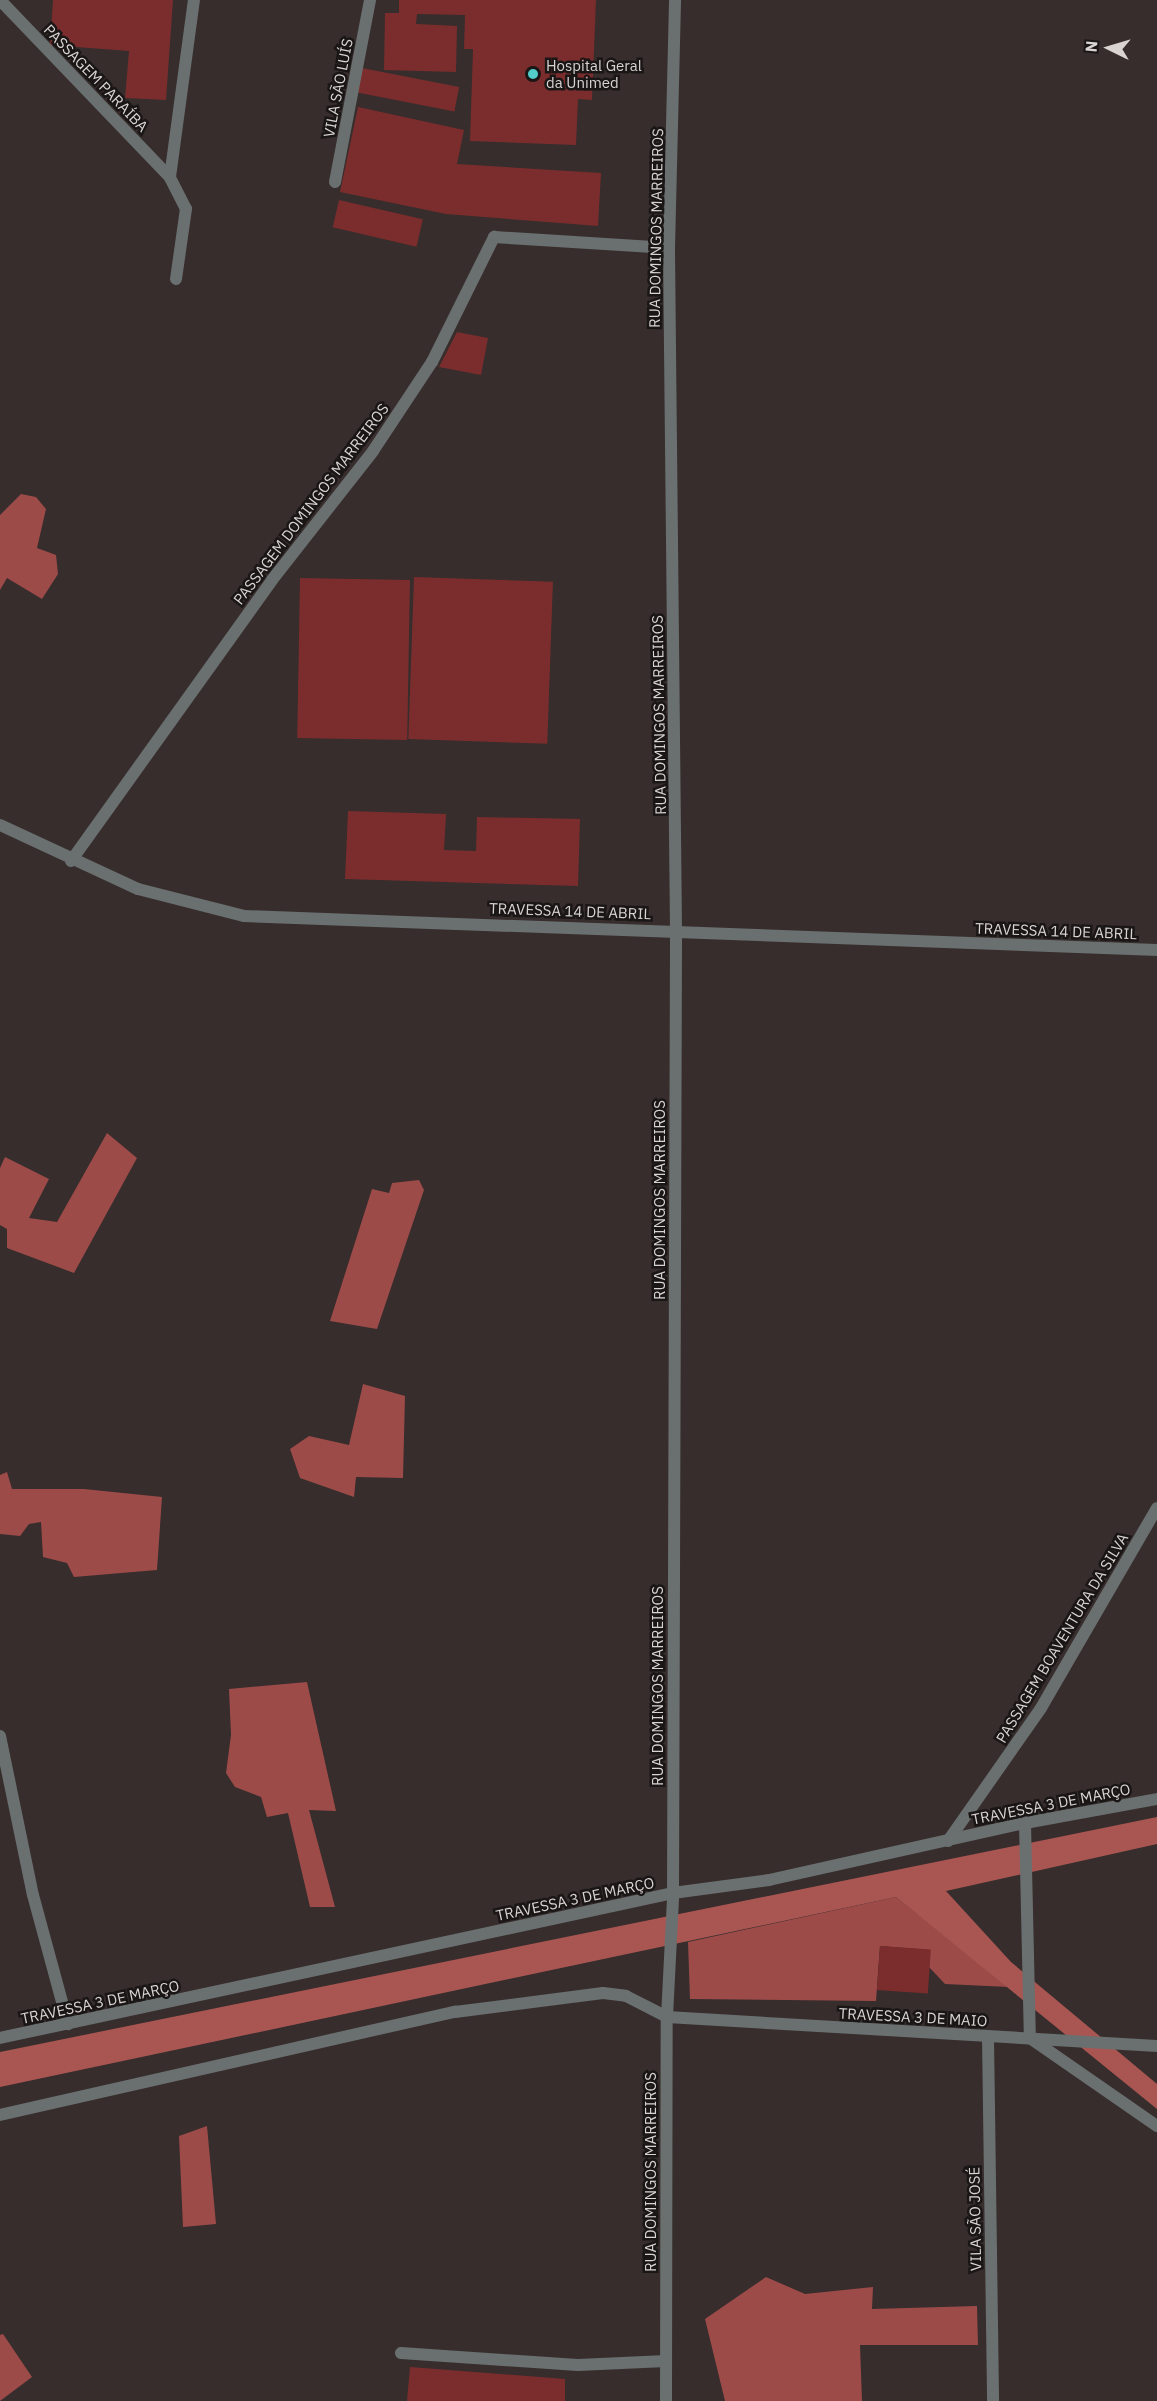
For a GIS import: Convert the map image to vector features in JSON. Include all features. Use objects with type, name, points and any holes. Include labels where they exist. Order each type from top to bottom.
[{"type":"street","name":"PASSAGEM PARAÍBA","points":[[0,0],[170,177],[186,209],[176,279]]},
{"type":"street","points":[[170,177],[194,0]]},
{"type":"street","name":"VILA SÃO LUÍS","points":[[335,182],[370,0]]},
{"type":"street","name":"RUA DOMINGOS MARREIROS","points":[[666,2401],[667,1999],[673,1895],[676,930],[669,248],[675,0]]},
{"type":"street","name":"PASSAGEM DOMINGOS MARREIROS","points":[[72,861],[272,580],[374,451],[432,362],[494,237],[669,248]]},
{"type":"street","name":"TRAVESSA 14 DE ABRIL","points":[[0,825],[72,861],[138,890],[244,916],[676,930],[1157,950]]},
{"type":"street","name":"PASSAGEM BOAVENTURA DA SILVA","points":[[948,1841],[1041,1708],[1157,1508]]},
{"type":"street","points":[[0,1736],[33,1895],[68,2024]]},
{"type":"street","name":"TRAVESSA 3 DE MARÇO","points":[[0,2038],[673,1895],[769,1880],[1025,1823],[1157,1799]]},
{"type":"street","points":[[1025,1823],[1030,2038],[1157,2126]]},
{"type":"street","points":[[0,2115],[454,2012],[603,1993],[626,1996],[667,2017]]},
{"type":"street","name":"TRAVESSA 3 DE MAIO","points":[[667,2017],[1157,2046]]},
{"type":"street","name":"VILA SÃO JOSÉ","points":[[988,2037],[993,2401]]},
{"type":"street","points":[[401,2353],[578,2365],[666,2361]]},
{"type":"shaded area","points":[[21,494],[36,497],[46,509],[37,548],[56,555],[58,574],[42,599],[7,578],[0,590],[0,515]]},
{"type":"shaded area","points":[[107,1133],[137,1158],[74,1273],[7,1248],[7,1229],[0,1225],[0,1168],[5,1157],[49,1179],[29,1218],[57,1222]]},
{"type":"shaded area","points":[[419,1180],[424,1190],[377,1329],[330,1321],[372,1189],[389,1193],[392,1183]]},
{"type":"shaded area","points":[[363,1384],[405,1396],[403,1478],[356,1477],[354,1497],[300,1478],[290,1449],[309,1436],[349,1445]]},
{"type":"shaded area","points":[[7,1472],[12,1489],[84,1489],[162,1497],[157,1570],[74,1577],[67,1563],[43,1557],[41,1522],[29,1524],[20,1536],[0,1534],[0,1475]]},
{"type":"shaded area","points":[[307,1682],[336,1811],[309,1810],[335,1907],[310,1907],[288,1813],[267,1817],[261,1797],[235,1787],[226,1773],[231,1735],[229,1689]]},
{"type":"shaded area","points":[[1157,1817],[1157,1844],[946,1891],[1011,1962],[1157,2084],[1157,2109],[896,1897],[0,2087],[0,2052]]},
{"type":"shaded area","points":[[896,1897],[1009,1987],[945,1984],[929,1967],[930,1950],[880,1946],[876,2001],[690,1999],[688,1942]]},
{"type":"shaded area","points":[[207,2126],[216,2224],[183,2227],[179,2136]]},
{"type":"shaded area","points":[[766,2277],[805,2294],[873,2287],[872,2309],[977,2306],[978,2345],[860,2345],[862,2401],[725,2401],[705,2319]]},
{"type":"shaded area","points":[[3,2334],[32,2377],[0,2401],[0,2335]]},
{"type":"building","points":[[53,0],[173,0],[166,100],[125,98],[129,51],[50,45]]},
{"type":"building","name":"Hospital Geral da Unimed","points":[[399,0],[596,0],[592,100],[578,99],[576,145],[470,141],[473,49],[464,49],[465,15],[417,14],[416,24],[457,26],[456,72],[384,70],[385,13],[399,13]]},
{"type":"building","points":[[362,68],[459,87],[454,111],[357,93]]},
{"type":"building","points":[[358,107],[464,130],[457,164],[601,173],[598,226],[446,214],[340,192]]},
{"type":"building","points":[[339,200],[423,219],[416,247],[333,227]]},
{"type":"building","points":[[457,332],[488,338],[481,375],[439,367]]},
{"type":"building","points":[[414,577],[553,582],[547,744],[408,739]]},
{"type":"building","points":[[300,578],[410,580],[407,740],[297,738]]},
{"type":"building","points":[[348,811],[446,814],[444,850],[476,851],[477,817],[580,819],[578,886],[345,879]]},
{"type":"building","points":[[880,1946],[931,1950],[928,1993],[877,1990]]},
{"type":"building","points":[[410,2367],[565,2379],[565,2401],[407,2401]]},
{"type":"place","name":"Hospital Geral da Unimed","points":[[533,74]]}]
